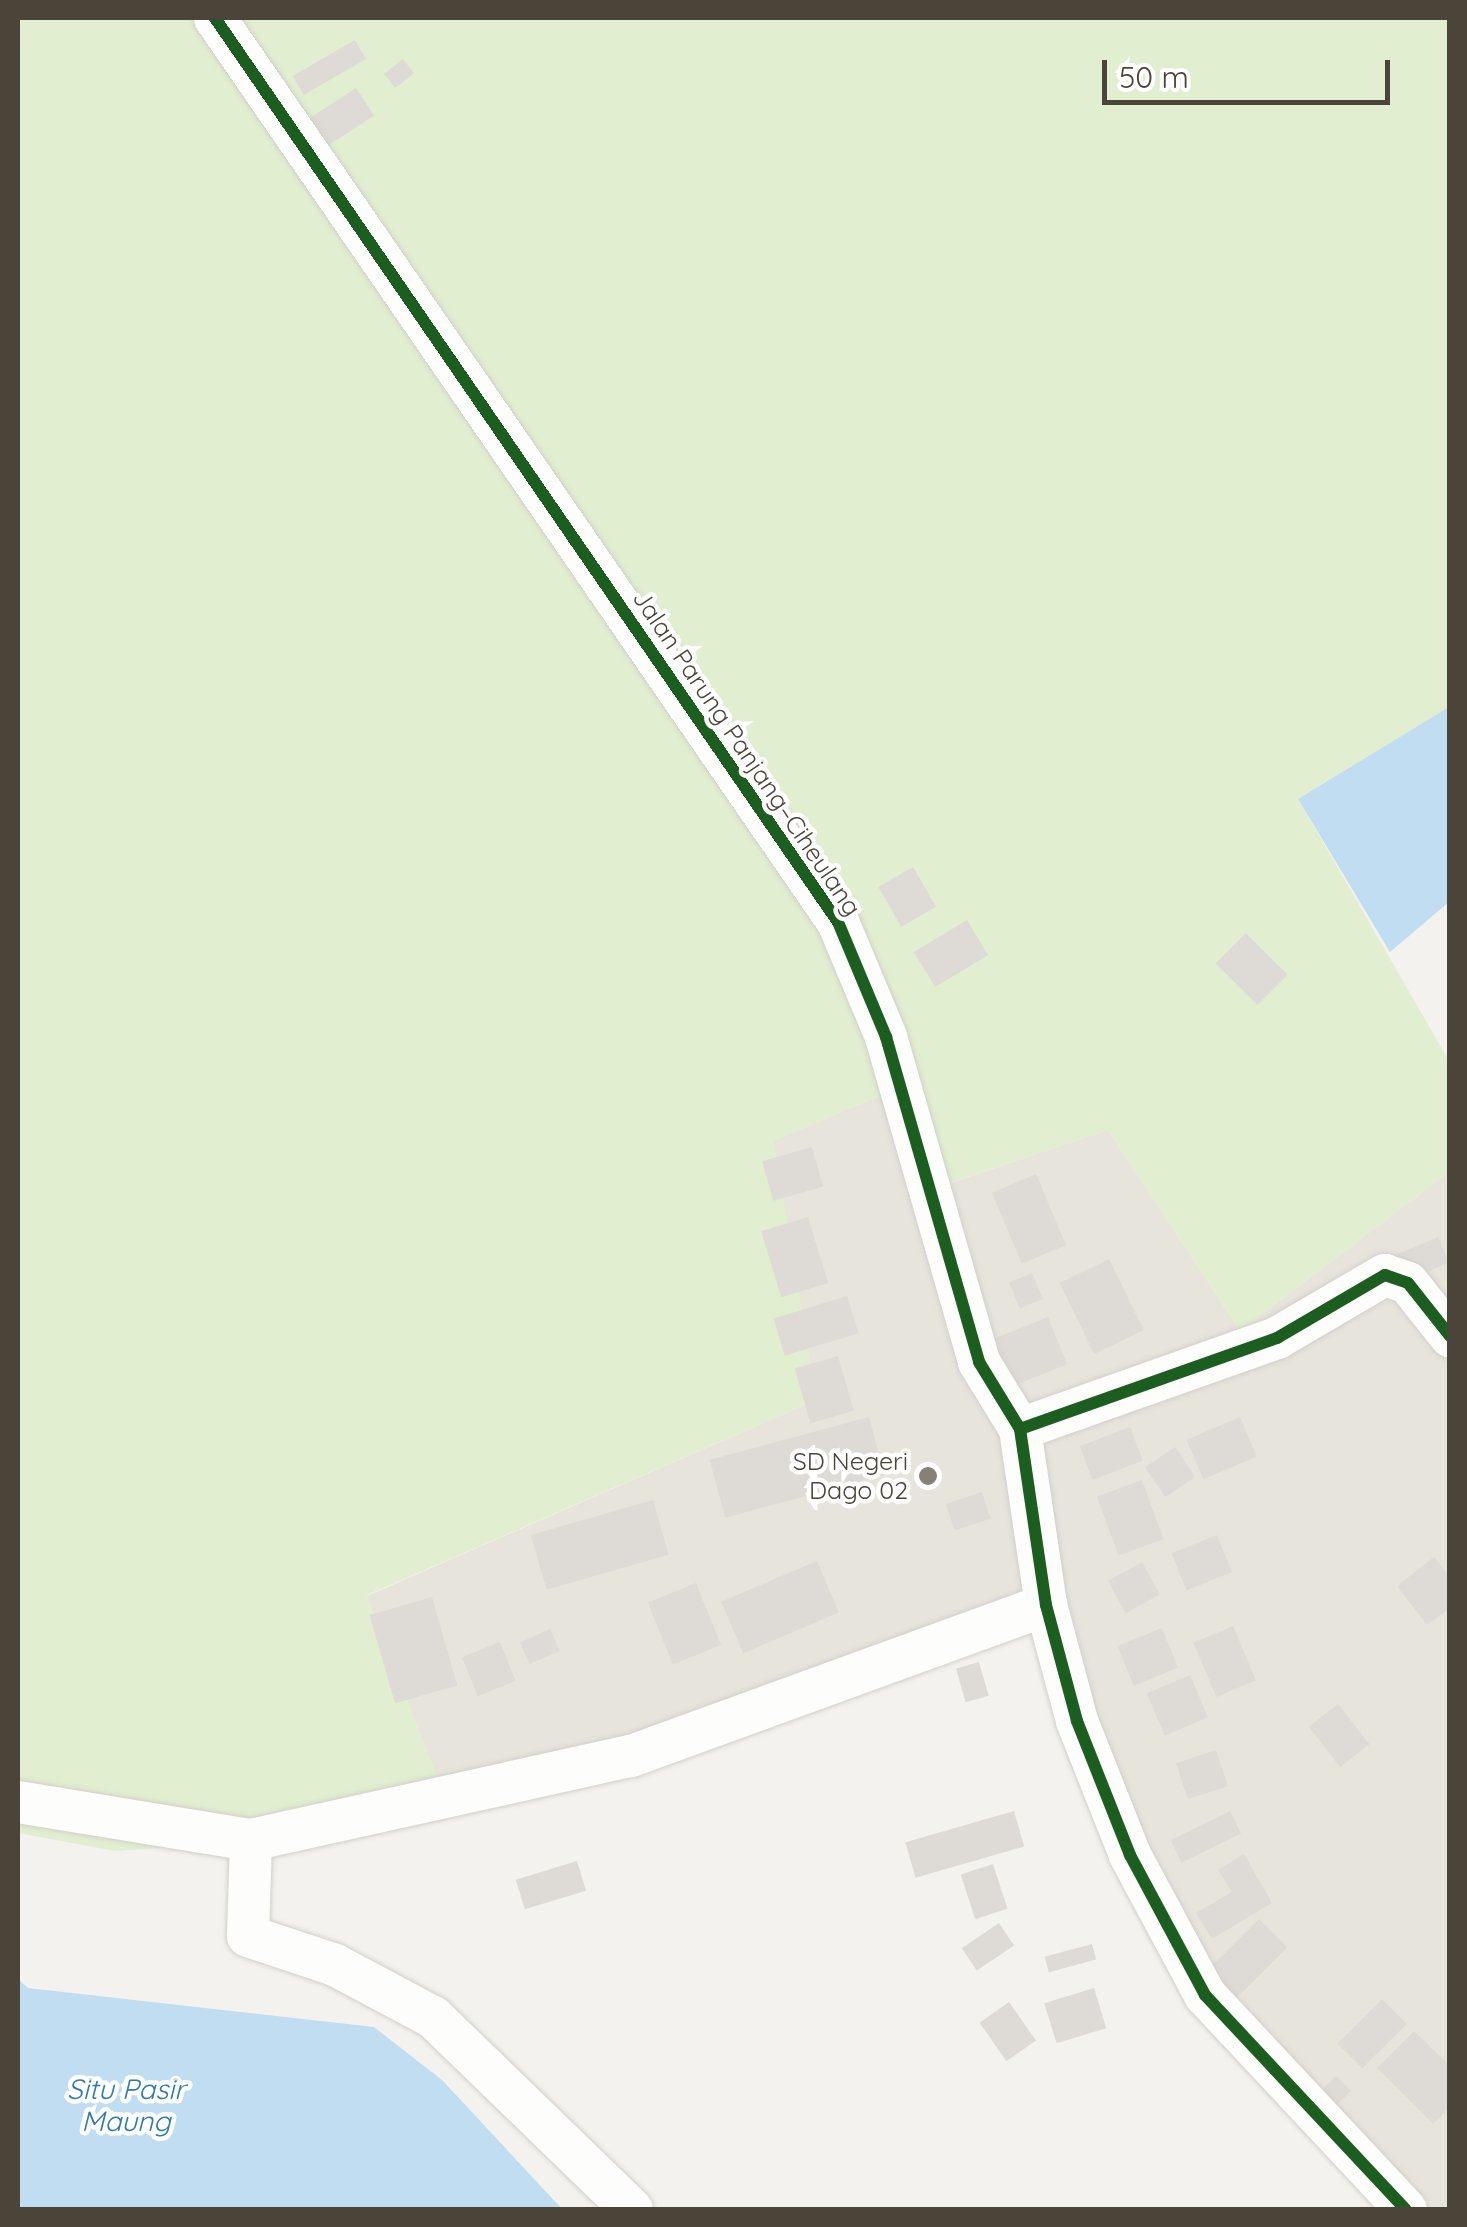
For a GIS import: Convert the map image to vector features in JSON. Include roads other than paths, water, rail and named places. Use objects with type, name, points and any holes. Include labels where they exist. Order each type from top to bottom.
[{"type":"street","name":"Jalan Parung Panjang–Ciheulang","points":[[215,18],[838,922],[886,1037],[979,1362],[1020,1429],[1046,1605],[1076,1721],[1130,1855],[1205,1995],[1406,2210]]},
{"type":"street","points":[[1020,1429],[1277,1338],[1385,1275],[1408,1283],[1450,1336]]},
{"type":"street","points":[[18,1802],[251,1840],[631,1756],[1046,1605]]},
{"type":"street","points":[[251,1840],[248,1936],[335,1965],[433,2017],[632,2210]]},
{"type":"water","points":[[1449,707],[1449,902],[1390,952],[1298,799]]},
{"type":"water","name":"Situ Pasir Maung","points":[[18,1979],[28,1988],[374,2027],[442,2080],[562,2209],[18,2209]]},
{"type":"place","name":"SD Negeri Dago 02","points":[[928,1476]]}]
